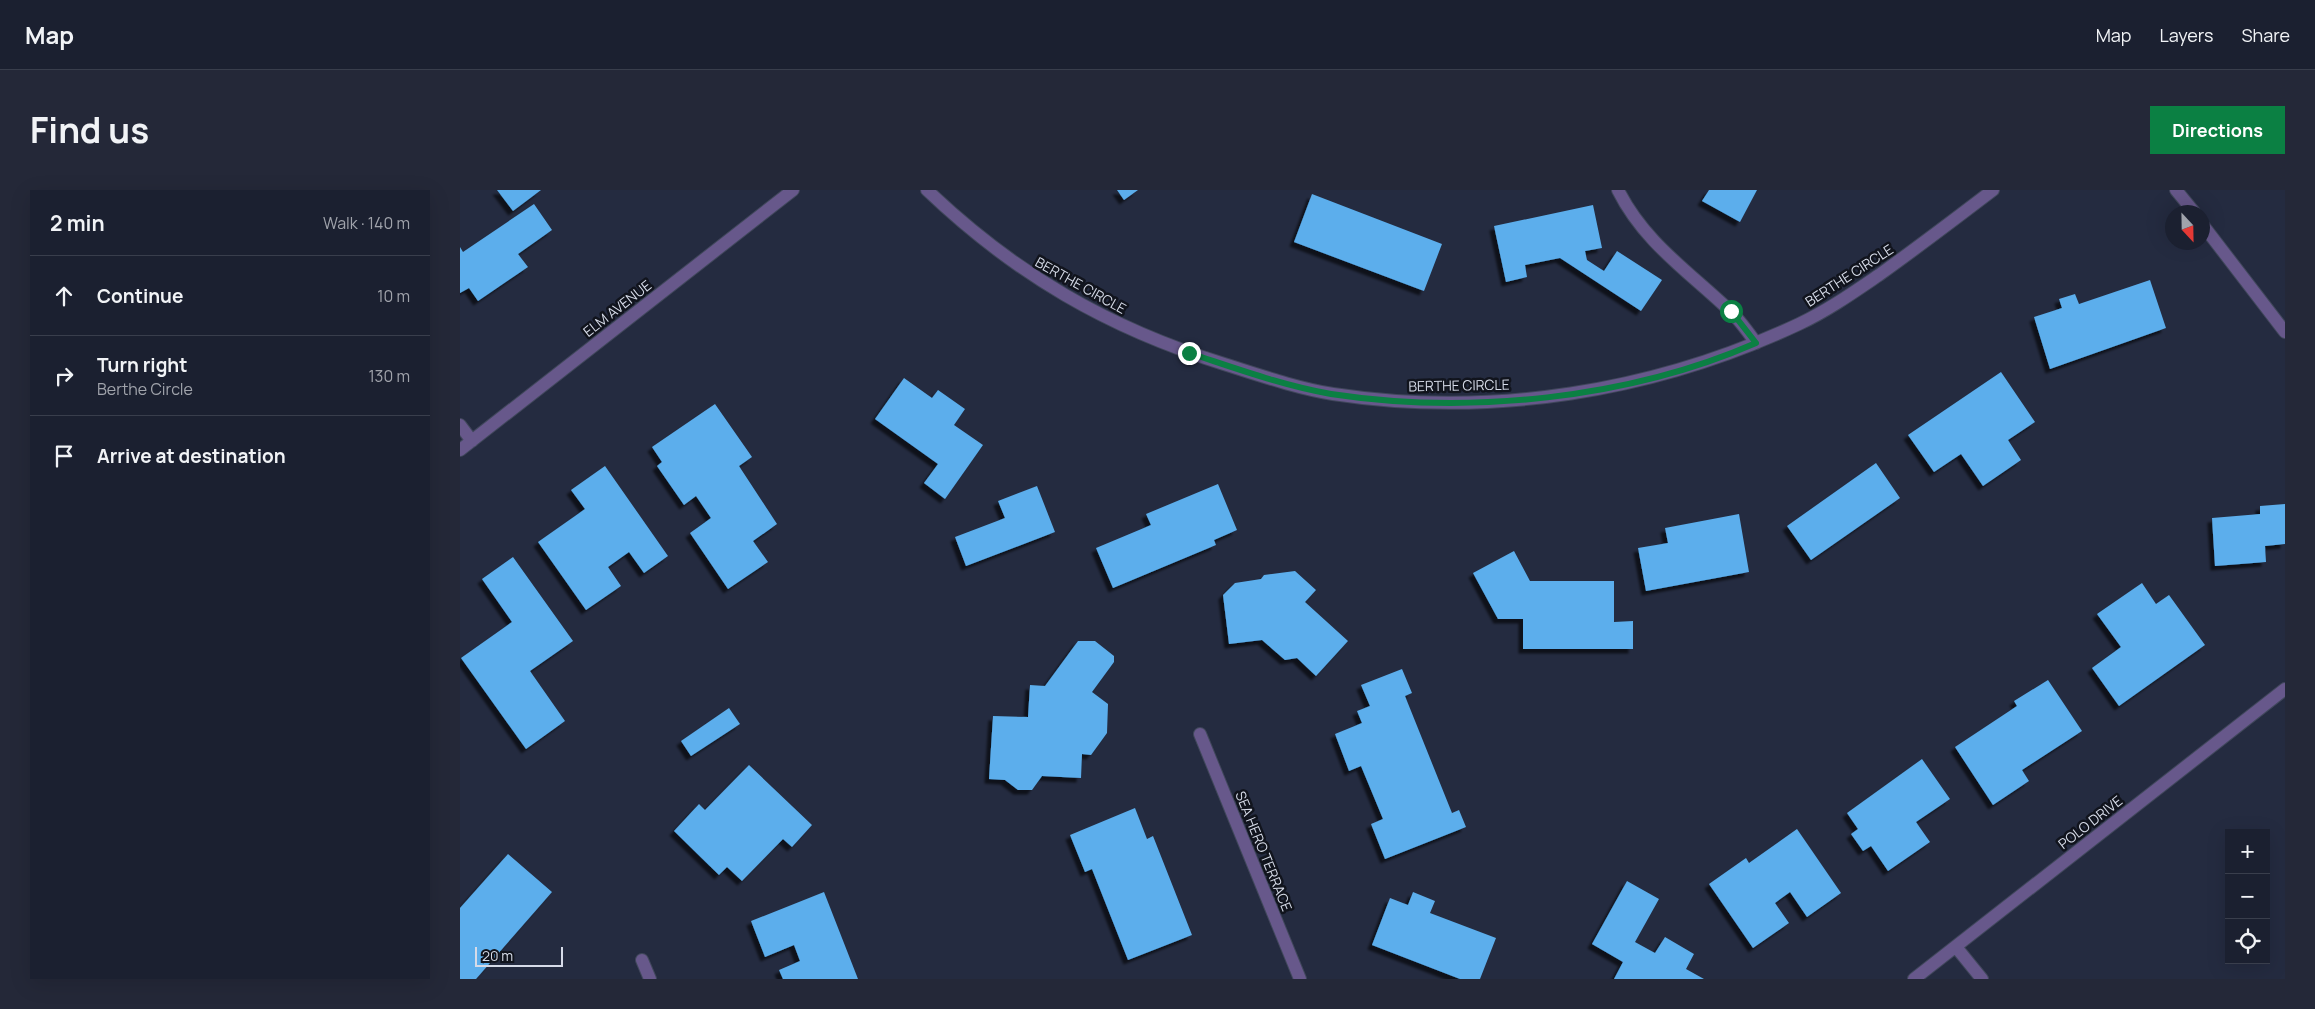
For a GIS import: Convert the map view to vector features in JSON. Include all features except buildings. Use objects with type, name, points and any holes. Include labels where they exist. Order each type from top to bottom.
[{"type":"street","name":"ELM AVENUE","points":[[460,450],[793,190]]},
{"type":"street","name":"BERTHE CIRCLE","points":[[927,190],[957,218],[1002,255],[1053,290],[1112,321],[1189,353],[1259,375],[1330,393],[1401,401],[1479,402],[1553,396],[1620,385],[1682,370],[1756,343],[1802,323],[1856,291],[1993,190]]},
{"type":"street","points":[[1618,190],[1627,209],[1653,242],[1731,311],[1756,343]]},
{"type":"street","points":[[2176,190],[2188,205]]},
{"type":"street","points":[[2210,234],[2285,332]]},
{"type":"street","points":[[460,425],[472,441]]},
{"type":"street","name":"POLO DRIVE","points":[[1914,979],[2285,689]]},
{"type":"street","name":"SEA HERO TERRACE","points":[[1200,734],[1300,979]]},
{"type":"street","points":[[1956,947],[1982,979]]},
{"type":"street","points":[[642,960],[650,979]]},
{"type":"route","points":[[1189,353],[1259,375],[1330,393],[1401,401],[1479,402],[1553,396],[1620,385],[1682,370],[1756,343],[1731,311]]}]
